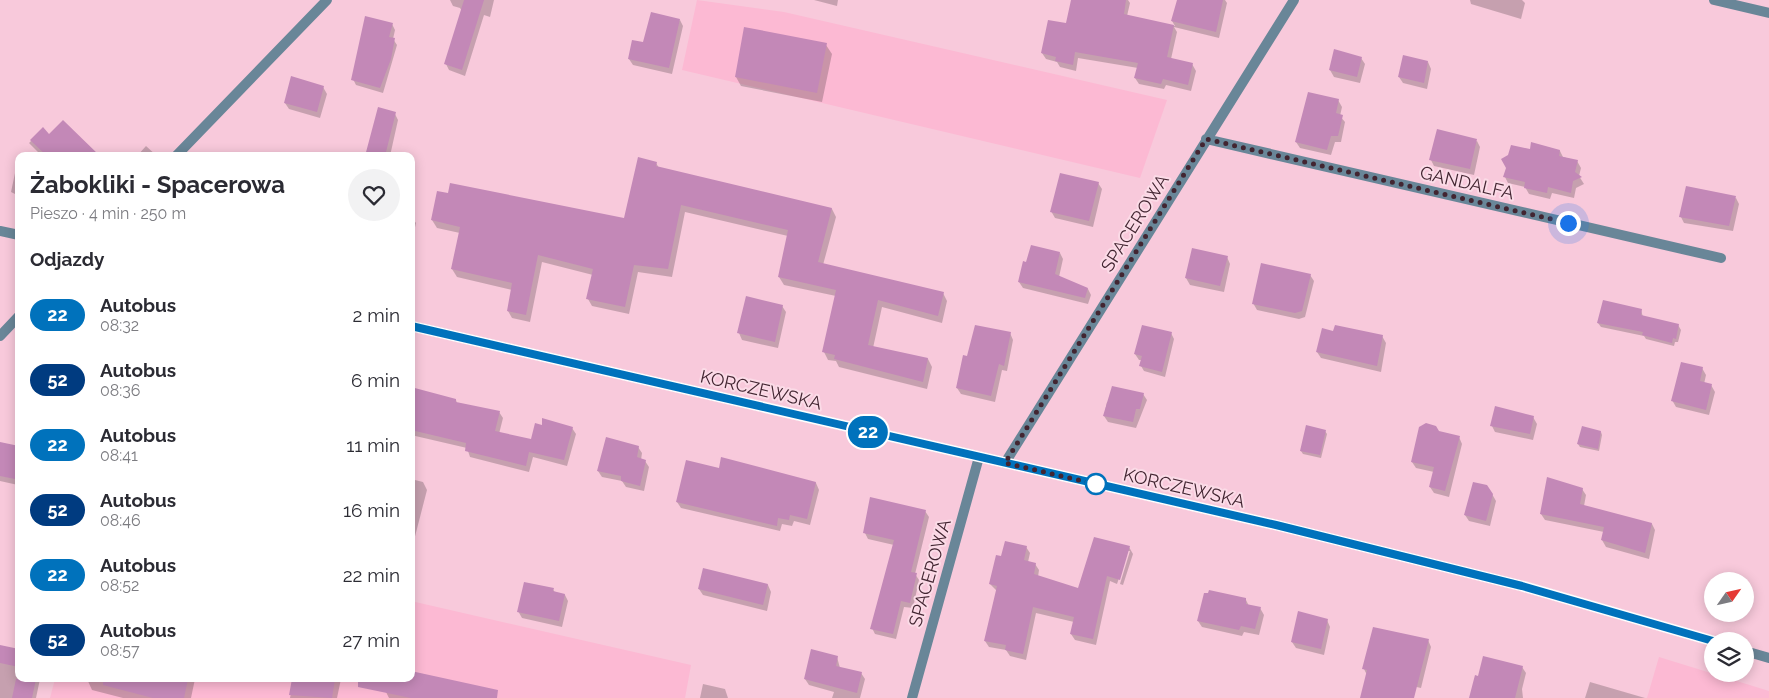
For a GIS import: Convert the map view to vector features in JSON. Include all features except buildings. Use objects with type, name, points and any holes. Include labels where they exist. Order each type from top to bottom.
[{"type":"street","points":[[180,152],[327,0]]},
{"type":"street","name":"SPACEROWA","points":[[1005,463],[1294,0]]},
{"type":"street","points":[[1714,0],[1769,13]]},
{"type":"street","name":"GANDALFA","points":[[1206,139],[1721,258]]},
{"type":"street","points":[[0,231],[15,235]]},
{"type":"street","points":[[0,336],[15,320]]},
{"type":"street","name":"KORCZEWSKA","points":[[415,327],[1361,546],[1522,586],[1704,638]]},
{"type":"street","name":"SPACEROWA","points":[[912,698],[979,457]]},
{"type":"street","points":[[1754,654],[1769,658]]},
{"type":"shaded area","points":[[697,0],[784,12],[1167,100],[1140,178],[682,70]]},
{"type":"shaded area","points":[[415,602],[691,665],[685,698],[50,698],[54,682],[415,682]]},
{"type":"shaded area","points":[[1659,657],[1704,671],[1704,682],[1740,682],[1769,691],[1769,698],[1647,698]]},
{"type":"bus line","name":"22","points":[[415,327],[1276,525],[1522,586],[1704,638]]},
{"type":"route","points":[[1096,484],[1098,485],[1005,463],[1206,139],[1568,223]]}]
